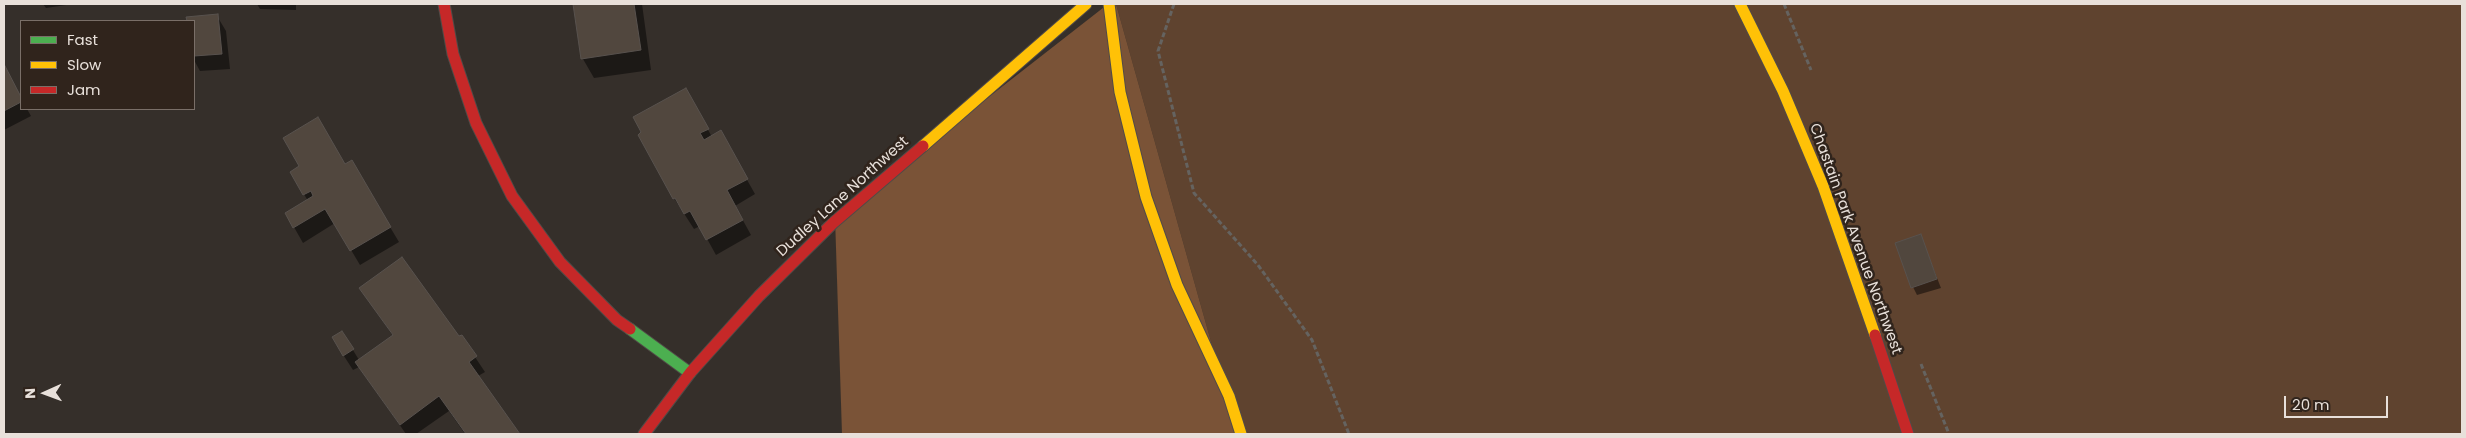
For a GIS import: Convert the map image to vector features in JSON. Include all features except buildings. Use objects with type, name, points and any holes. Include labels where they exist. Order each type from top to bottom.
[{"type":"street","points":[[444,4],[454,54],[476,123],[512,196],[560,262],[617,320],[690,373]]},
{"type":"street","name":"Dudley Lane Northwest","points":[[644,434],[690,373],[759,296],[833,223],[1086,4]]},
{"type":"street","points":[[1109,4],[1120,92],[1146,197],[1177,285],[1229,396],[1241,434]]},
{"type":"street","name":"Chastain Park Avenue Northwest","points":[[1740,4],[1782,91],[1823,186],[1861,291],[1908,434]]},
{"type":"path","points":[[1174,4],[1158,51],[1194,193],[1258,266],[1312,340],[1349,434]]},
{"type":"shaded area","points":[[1108,4],[1116,4],[1237,434],[842,434],[835,217]]},
{"type":"shaded area","points":[[1116,4],[2462,4],[2462,434],[1237,434]]},
{"type":"traffic: fast","points":[[630,329],[690,373]]},
{"type":"traffic: slow","points":[[923,146],[1086,4]]},
{"type":"traffic: slow","points":[[1109,4],[1120,92],[1146,197],[1177,285],[1229,396],[1241,434]]},
{"type":"traffic: slow","points":[[1740,4],[1783,91],[1823,186],[1875,335]]},
{"type":"traffic: jam","points":[[444,4],[453,54],[476,123],[512,196],[560,262],[617,320],[630,329]]},
{"type":"traffic: jam","points":[[644,434],[690,373],[759,296],[833,223],[923,146]]},
{"type":"traffic: jam","points":[[1875,335],[1908,434]]}]
